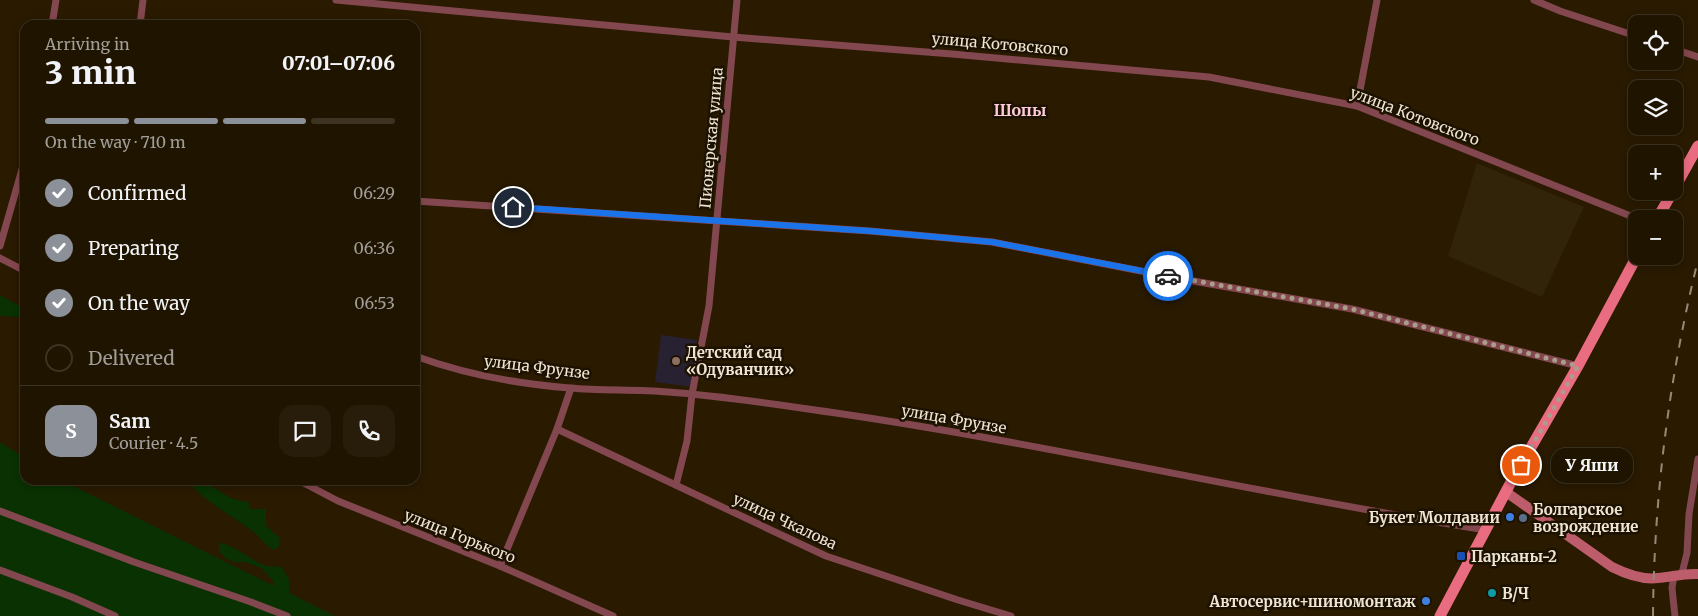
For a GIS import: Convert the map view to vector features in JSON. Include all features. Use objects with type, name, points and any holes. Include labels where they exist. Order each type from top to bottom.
[{"type":"main road","points":[[1683,172],[1698,146]]},
{"type":"main road","points":[[1440,616],[1506,492],[1578,366],[1632,265]]},
{"type":"main road","points":[[1506,492],[1623,573],[1657,578],[1678,574],[1698,574]]},
{"type":"street","points":[[53,20],[56,0]]},
{"type":"street","points":[[141,20],[143,0]]},
{"type":"street","name":"улица Котовского","points":[[336,0],[733,38],[952,54],[1209,77],[1357,106],[1628,215]]},
{"type":"street","name":"Пионерская улица","points":[[676,485],[686,441],[692,394],[709,306],[737,0]]},
{"type":"street","points":[[1357,106],[1376,0]]},
{"type":"street","points":[[1534,0],[1628,33]]},
{"type":"street","points":[[1683,52],[1698,57]]},
{"type":"street","points":[[0,246],[20,176]]},
{"type":"street","points":[[420,201],[870,231],[992,242],[1182,279],[1352,309],[1578,366]]},
{"type":"street","points":[[0,258],[20,268]]},
{"type":"street","name":"улица Фрунзе","points":[[420,357],[478,374],[518,382],[572,388],[692,394],[837,414],[967,435],[1303,499],[1486,530]]},
{"type":"street","points":[[500,566],[572,388]]},
{"type":"street","name":"улица Чкалова","points":[[557,429],[826,556],[1010,616]]},
{"type":"street","points":[[1675,616],[1672,588],[1688,553],[1689,514],[1698,459]]},
{"type":"street","name":"улица Горького","points":[[305,485],[338,501],[500,566],[613,616]]},
{"type":"street","points":[[0,511],[134,562],[287,616]]},
{"type":"street","points":[[0,570],[72,597],[115,616]]},
{"type":"shaded area","points":[[1477,163],[1584,207],[1542,297],[1448,256]]},
{"type":"shaded area","name":"Детский сад «Одуванчик»","points":[[661,335],[697,340],[691,387],[655,382]]},
{"type":"green space","points":[[0,295],[20,306],[20,317],[0,316]]},
{"type":"green space","points":[[0,442],[20,455],[20,485],[71,485],[274,586],[273,581],[261,568],[225,558],[219,551],[219,544],[232,547],[263,565],[282,567],[289,580],[289,593],[335,616],[0,616]]},
{"type":"green space","points":[[192,485],[210,485],[231,498],[249,502],[249,509],[266,509],[266,526],[280,538],[279,547],[273,550],[270,548],[252,531]]},
{"type":"railway","points":[[1653,616],[1656,526],[1665,437],[1679,348],[1698,260]]},
{"type":"way so far","points":[[1168,276],[1352,309],[1578,366],[1521,465]]},
{"type":"place","name":"Детский сад «Одуванчик»","points":[[676,361]]},
{"type":"place","name":"У Яши","points":[[1521,465]]},
{"type":"place","name":"Букет Молдавии","points":[[1510,517]]},
{"type":"place","name":"Болгарское возрождение","points":[[1523,518]]},
{"type":"place","name":"Парканы-2","points":[[1461,556]]},
{"type":"place","name":"В/Ч","points":[[1492,593]]},
{"type":"place","name":"Автосервис+шиномонтаж","points":[[1426,601]]},
{"type":"district","name":"Шопы","points":[[1020,110]]},
{"type":"route","points":[[513,207],[870,231],[992,242],[1168,276]]}]
